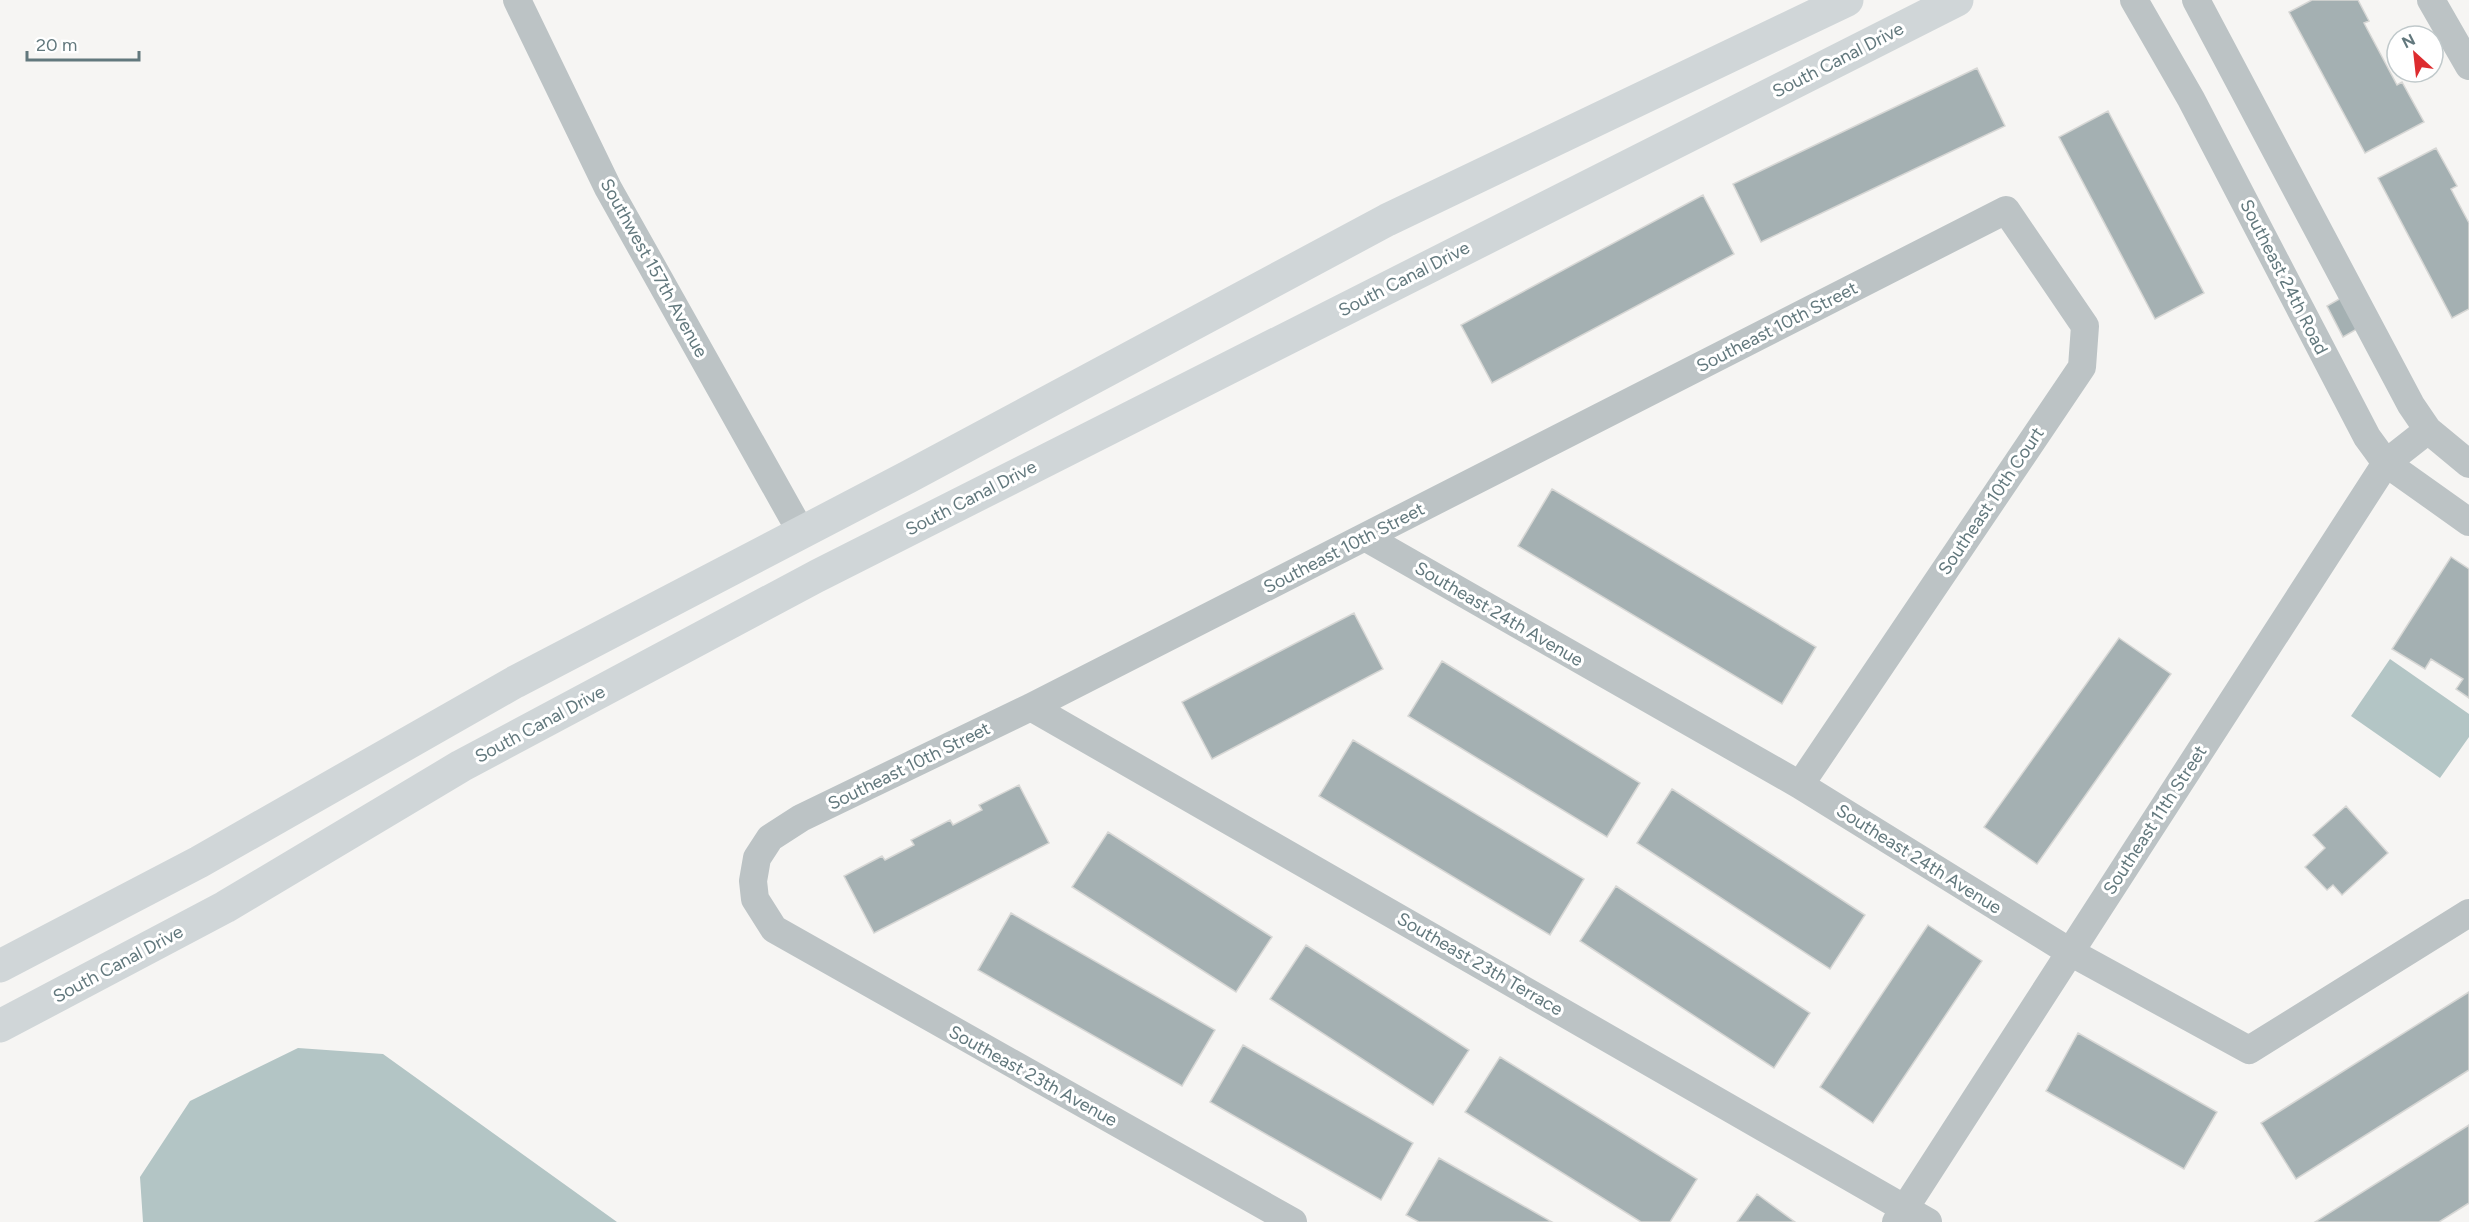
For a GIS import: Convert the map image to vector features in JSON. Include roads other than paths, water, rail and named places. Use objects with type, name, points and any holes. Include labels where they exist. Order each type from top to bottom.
[{"type":"street","name":"Southwest 157th Avenue","points":[[518,0],[608,188],[801,532]]},
{"type":"street","points":[[0,966],[199,862],[515,682],[908,477],[1387,220],[1847,0]]},
{"type":"street","name":"South Canal Drive","points":[[0,1026],[225,907],[461,766],[817,576],[1957,0]]},
{"type":"street","name":"Southeast 24th Road","points":[[2134,0],[2191,99],[2367,437],[2386,463],[2469,522]]},
{"type":"street","points":[[2196,0],[2411,405],[2428,430],[2469,464]]},
{"type":"street","points":[[2431,0],[2469,66]]},
{"type":"street","name":"Southeast 10th Street","points":[[774,929],[755,899],[753,881],[757,858],[770,838],[801,818],[1031,707],[2006,210]]},
{"type":"street","name":"Southeast 10th Court","points":[[1800,785],[2082,367],[2085,326],[2006,210]]},
{"type":"street","name":"Southeast 11th Street","points":[[1909,1217],[2070,952],[2386,463],[2428,430]]},
{"type":"street","name":"Southeast 24th Avenue","points":[[1365,537],[1800,785],[2070,952],[2249,1050],[2469,913]]},
{"type":"street","name":"Southeast 23th Terrace","points":[[1031,707],[1909,1217]]},
{"type":"street","name":"Southeast 23th Avenue","points":[[774,929],[1293,1222]]}]
